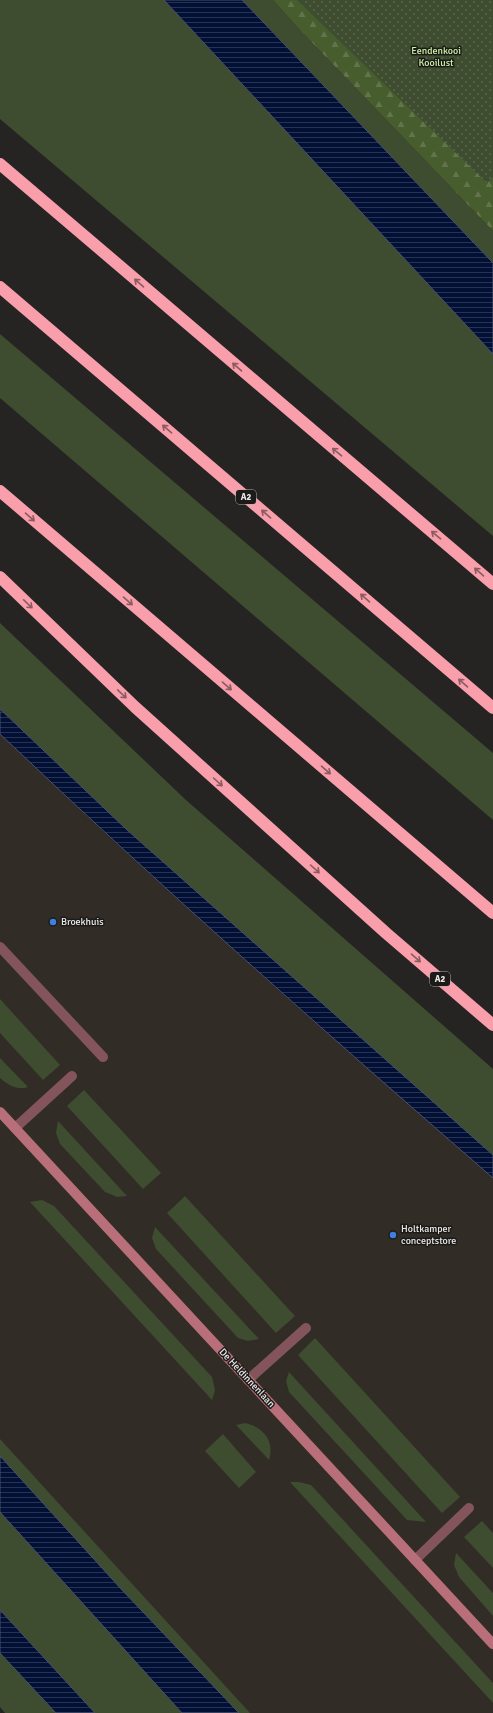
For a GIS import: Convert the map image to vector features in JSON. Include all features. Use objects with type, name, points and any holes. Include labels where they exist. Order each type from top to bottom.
[{"type":"highway","points":[[0,164],[493,584]]},
{"type":"highway","name":"A2","points":[[0,286],[493,708]]},
{"type":"highway","points":[[0,492],[493,913]]},
{"type":"highway","name":"A2","points":[[0,577],[135,707],[386,933],[493,1025]]},
{"type":"street","name":"De Heldinnenlaan","points":[[0,1112],[493,1644]]},
{"type":"lane","points":[[0,947],[103,1057]]},
{"type":"lane","points":[[15,1128],[72,1076]]},
{"type":"lane","points":[[248,1380],[306,1328]]},
{"type":"lane","points":[[415,1560],[469,1508]]},
{"type":"shaded area","points":[[0,734],[111,839],[297,1007],[493,1178],[493,1713],[228,1713],[0,1465]]},
{"type":"green space","points":[[0,0],[164,0],[493,354],[493,536],[0,119]]},
{"type":"green space","points":[[242,0],[273,0],[298,28],[493,231],[493,263]]},
{"type":"green space","points":[[273,0],[330,0],[493,168],[493,231],[298,28]]},
{"type":"green space","name":"Eendenkooi Kooilust","points":[[297,0],[493,0],[493,177],[487,183]]},
{"type":"green space","points":[[0,334],[493,753],[493,820],[0,398]]},
{"type":"green space","points":[[0,623],[186,800],[493,1069],[493,1155],[126,829],[0,709]]},
{"type":"green space","points":[[0,999],[60,1065],[43,1080],[0,1033]]},
{"type":"green space","points":[[0,1058],[28,1087],[13,1087],[0,1078]]},
{"type":"green space","points":[[84,1090],[161,1173],[143,1189],[67,1106]]},
{"type":"green space","points":[[58,1121],[127,1196],[117,1197],[105,1192],[60,1144],[56,1133]]},
{"type":"green space","points":[[185,1196],[295,1316],[276,1333],[167,1213]]},
{"type":"green space","points":[[42,1200],[54,1206],[212,1377],[215,1390],[212,1400],[30,1202]]},
{"type":"green space","points":[[155,1227],[259,1339],[248,1341],[238,1338],[156,1249],[152,1238]]},
{"type":"green space","points":[[315,1338],[460,1497],[442,1513],[298,1355]]},
{"type":"green space","points":[[289,1372],[426,1522],[407,1520],[289,1392],[286,1381]]},
{"type":"green space","points":[[245,1423],[262,1431],[266,1436],[270,1447],[269,1460],[236,1425]]},
{"type":"green space","points":[[223,1434],[256,1472],[239,1488],[205,1451]]},
{"type":"green space","points":[[0,1439],[250,1713],[239,1713],[122,1590],[0,1456]]},
{"type":"green space","points":[[290,1482],[299,1482],[311,1485],[493,1683],[493,1703]]},
{"type":"green space","points":[[0,1512],[182,1713],[95,1713],[0,1610]]},
{"type":"green space","points":[[482,1521],[493,1533],[493,1568],[464,1537]]},
{"type":"green space","points":[[456,1553],[493,1593],[493,1616],[459,1577],[454,1565]]},
{"type":"green space","points":[[0,1653],[56,1713],[5,1713],[0,1707]]},
{"type":"water","points":[[164,0],[242,0],[493,263],[493,354]]},
{"type":"water","points":[[0,709],[126,829],[493,1155],[493,1178],[244,959],[60,791],[0,734]]},
{"type":"water","points":[[0,1456],[122,1590],[239,1713],[182,1713],[0,1512]]},
{"type":"water","points":[[0,1610],[95,1713],[56,1713],[0,1653]]},
{"type":"place","name":"Broekhuis","points":[[53,922]]},
{"type":"place","name":"Holtkamper conceptstore","points":[[393,1235]]}]
